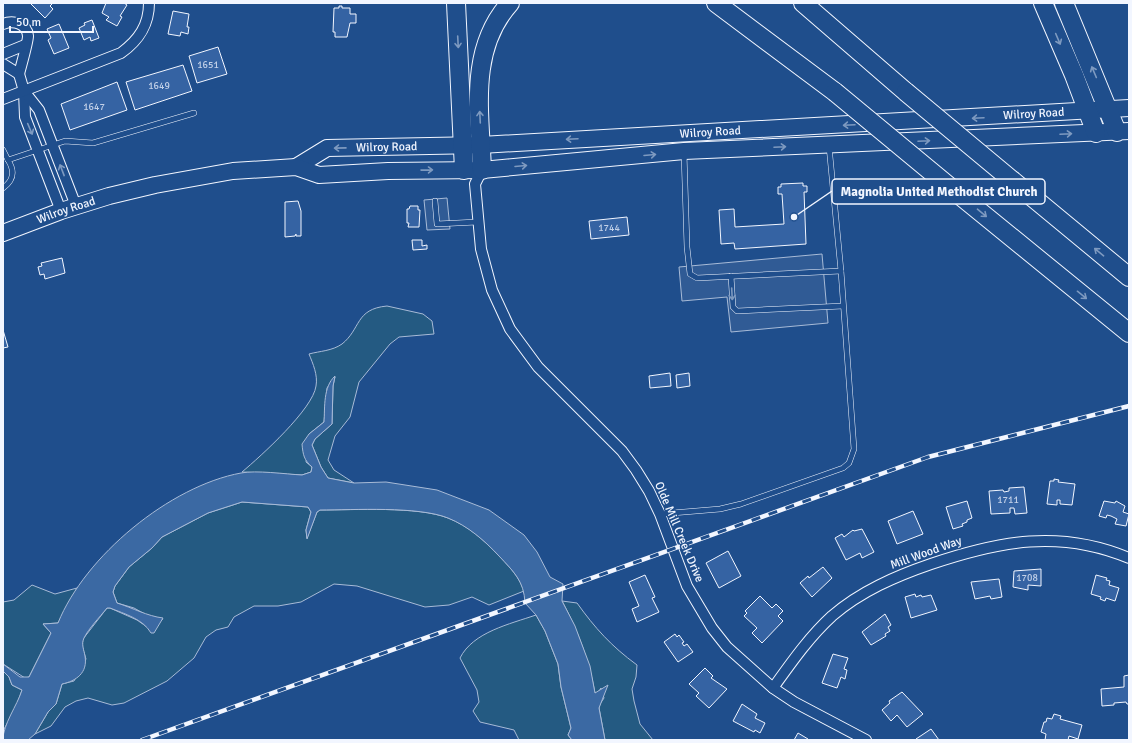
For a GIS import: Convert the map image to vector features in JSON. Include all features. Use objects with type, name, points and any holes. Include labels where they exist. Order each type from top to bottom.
[{"type":"highway","points":[[456,3],[464,170]]},
{"type":"highway","points":[[478,177],[481,145],[479,91],[482,60],[494,25],[510,3]]},
{"type":"highway","points":[[716,3],[836,92]]},
{"type":"highway","points":[[735,3],[836,92],[1129,333]]},
{"type":"highway","points":[[803,3],[906,92],[1129,277]]},
{"type":"highway","points":[[822,3],[876,56],[906,92]]},
{"type":"highway","points":[[1043,3],[1096,132]]},
{"type":"highway","points":[[1064,3],[1109,108],[1123,131]]},
{"type":"main road","name":"Wilroy Road","points":[[296,167],[327,148],[481,145],[1129,108]]},
{"type":"main road","name":"Wilroy Road","points":[[3,233],[69,208],[140,188],[198,176],[233,171],[296,167],[319,175],[388,171],[464,170],[478,177],[684,151],[1123,131]]},
{"type":"street","points":[[3,99],[121,53],[131,46],[140,36],[146,25],[149,3]]},
{"type":"street","points":[[3,24],[11,22],[21,24],[28,36],[19,74],[24,91],[25,117],[39,150],[69,208]]},
{"type":"street","points":[[3,54],[25,45]]},
{"type":"street","points":[[3,64],[19,74]]},
{"type":"street","points":[[24,91],[39,110],[52,144],[69,208]]},
{"type":"street","name":"Olde Mill Creek Drive","points":[[478,177],[477,222],[484,264],[492,290],[510,329],[538,367],[622,451],[641,477],[660,514],[687,586],[705,618],[737,658],[773,688],[794,702],[866,740]]},
{"type":"street","name":"Mill Wood Way","points":[[773,688],[805,644],[834,615],[880,585],[905,573],[966,552],[1022,541],[1068,542],[1097,547],[1129,558]]},
{"type":"lane","points":[[8,160],[52,144],[65,141],[93,143],[194,113]]},
{"type":"lane","points":[[660,514],[720,509],[741,504],[843,468],[849,463],[854,449],[841,270],[828,145]]},
{"type":"lane","points":[[3,150],[12,166],[13,178],[10,183],[3,188]]},
{"type":"lane","points":[[684,151],[687,248],[690,274],[697,278],[841,270]]},
{"type":"lane","points":[[435,201],[437,224],[477,222]]},
{"type":"lane","points":[[731,276],[733,307],[737,311],[843,306]]},
{"type":"shaded area","points":[[447,198],[450,229],[427,230],[424,200]]},
{"type":"shaded area","points":[[822,254],[828,323],[731,332],[727,297],[682,301],[679,267]]},
{"type":"shaded area","points":[[387,306],[423,314],[432,321],[434,334],[399,337],[390,344],[359,382],[350,417],[335,436],[328,460],[334,470],[354,483],[328,478],[321,467],[312,445],[315,439],[332,424],[333,386],[335,377],[327,388],[324,422],[309,434],[306,462],[312,467],[311,472],[302,475],[242,472],[285,432],[306,407],[313,396],[316,386],[316,378],[315,370],[309,354],[330,349],[342,344],[353,332],[364,315],[369,311]]},
{"type":"shaded area","points":[[335,376],[333,386],[332,424],[315,439],[312,445],[321,467],[328,478],[354,483],[386,482],[437,490],[489,510],[524,535],[537,552],[550,577],[563,584],[562,601],[575,626],[590,666],[595,693],[608,685],[599,708],[605,740],[572,740],[568,735],[571,728],[561,687],[558,664],[545,631],[536,615],[525,603],[523,589],[514,572],[476,534],[455,521],[435,514],[403,510],[320,510],[317,512],[307,539],[306,530],[311,512],[308,507],[242,502],[208,513],[162,537],[152,548],[129,567],[115,586],[113,592],[117,603],[146,614],[163,618],[154,633],[151,633],[148,628],[133,618],[107,608],[83,640],[85,667],[83,672],[72,681],[62,684],[56,704],[48,712],[35,734],[28,740],[3,740],[5,728],[22,690],[12,685],[9,677],[3,671],[3,664],[20,677],[29,677],[51,633],[43,624],[58,623],[71,598],[88,573],[109,550],[133,528],[186,492],[214,480],[247,472],[302,475],[311,472],[312,467],[304,457],[302,444],[309,434],[324,422],[328,386]]},
{"type":"shaded area","points":[[242,502],[308,507],[311,512],[306,530],[307,538],[317,512],[320,510],[403,510],[435,514],[448,518],[475,533],[487,543],[513,571],[524,591],[489,605],[472,597],[449,605],[425,607],[357,586],[334,584],[301,602],[278,606],[254,606],[234,617],[228,627],[216,630],[206,637],[194,658],[167,681],[124,703],[112,705],[88,698],[76,701],[65,707],[51,726],[35,734],[48,712],[56,704],[62,684],[74,681],[86,659],[82,646],[83,639],[107,608],[137,620],[147,627],[163,619],[150,617],[134,608],[117,603],[113,592],[115,586],[129,567],[152,548],[162,537],[208,513]]},
{"type":"shaded area","points":[[32,585],[55,594],[77,588],[58,623],[43,624],[51,633],[29,677],[25,678],[3,664],[3,602],[14,600]]},
{"type":"shaded area","points":[[562,601],[577,603],[590,621],[604,636],[619,651],[637,665],[636,677],[632,689],[634,701],[640,724],[653,740],[605,740],[599,708],[604,698],[601,688],[597,694],[595,693],[590,669],[582,646]]},
{"type":"shaded area","points":[[536,615],[545,631],[558,664],[561,687],[571,728],[568,735],[572,740],[519,740],[514,730],[480,722],[473,711],[479,702],[477,690],[460,658],[466,649],[483,635]]},
{"type":"shaded area","points":[[3,671],[9,677],[12,685],[22,690],[16,707],[3,731]]},
{"type":"building","points":[[30,3],[53,3],[50,6],[53,9],[45,18]]},
{"type":"building","points":[[106,3],[124,3],[127,5],[120,16],[122,17],[117,26],[106,20],[109,17],[102,13]]},
{"type":"building","points":[[339,6],[342,6],[342,8],[350,8],[350,14],[356,14],[356,23],[350,23],[347,37],[335,37],[335,32],[333,32],[334,8],[339,8]]},
{"type":"building","points":[[173,11],[189,14],[187,27],[189,27],[188,34],[181,32],[180,36],[168,34]]},
{"type":"building","points":[[92,20],[99,38],[91,41],[90,37],[84,40],[79,28],[85,25],[84,23]]},
{"type":"building","points":[[59,24],[69,48],[54,54],[48,40],[51,38],[47,29]]},
{"type":"building","points":[[218,47],[227,74],[197,83],[189,56]]},
{"type":"building","points":[[183,65],[192,91],[135,110],[126,82]]},
{"type":"building","points":[[117,82],[127,110],[70,130],[61,104]]},
{"type":"building","points":[[803,183],[803,186],[807,186],[807,192],[804,192],[806,244],[735,249],[734,243],[721,244],[719,210],[734,209],[735,227],[784,224],[782,194],[778,194],[778,187],[781,187],[781,184]]},
{"type":"building","points":[[298,201],[301,211],[301,236],[296,236],[296,234],[295,236],[285,237],[285,202]]},
{"type":"building","points":[[410,206],[418,206],[418,210],[420,210],[419,227],[408,227],[409,223],[407,223],[407,209],[409,209]]},
{"type":"building","points":[[627,217],[629,235],[591,239],[589,221]]},
{"type":"building","points":[[412,240],[422,240],[422,246],[427,245],[427,249],[413,250]]},
{"type":"building","points":[[62,258],[65,273],[45,279],[44,274],[40,275],[38,267],[42,266],[41,263]]},
{"type":"building","points":[[3,330],[8,347],[3,348]]},
{"type":"building","points":[[670,373],[671,386],[650,388],[649,376]]},
{"type":"building","points":[[689,373],[690,386],[677,388],[676,375]]},
{"type":"building","points":[[1054,479],[1059,480],[1058,482],[1075,484],[1072,505],[1060,504],[1060,500],[1057,500],[1057,505],[1047,504],[1050,481],[1054,481]]},
{"type":"building","points":[[1024,487],[1027,513],[1015,514],[1014,508],[1010,508],[1010,513],[991,514],[989,491],[1003,490],[1004,492],[1009,491],[1009,488]]},
{"type":"building","points":[[967,501],[972,518],[962,524],[963,526],[953,529],[946,507]]},
{"type":"building","points":[[1104,501],[1115,503],[1116,501],[1125,506],[1123,512],[1129,514],[1126,526],[1115,524],[1117,519],[1111,516],[1107,515],[1106,518],[1099,516]]},
{"type":"building","points":[[913,511],[923,534],[897,544],[888,521]]},
{"type":"building","points":[[862,529],[874,552],[862,558],[860,553],[846,560],[835,538],[842,534],[844,537],[853,530]]},
{"type":"building","points":[[728,551],[741,576],[719,588],[706,563]]},
{"type":"building","points":[[823,567],[832,578],[812,597],[800,583]]},
{"type":"building","points":[[1041,569],[1041,586],[1028,585],[1028,590],[1013,587],[1014,571]]},
{"type":"building","points":[[645,575],[655,597],[652,598],[659,612],[637,622],[632,609],[639,606],[629,582]]},
{"type":"building","points":[[1096,575],[1107,578],[1106,580],[1110,581],[1109,585],[1119,588],[1115,601],[1106,598],[1105,601],[1100,599],[1101,597],[1091,594]]},
{"type":"building","points":[[999,579],[1002,597],[991,599],[990,596],[975,599],[971,582]]},
{"type":"building","points":[[915,594],[916,597],[921,595],[922,597],[931,595],[937,610],[911,618],[905,597]]},
{"type":"building","points":[[760,596],[772,608],[776,604],[783,611],[778,616],[783,621],[762,643],[752,633],[757,628],[744,616],[747,613],[745,611]]},
{"type":"building","points":[[885,614],[891,625],[888,627],[890,631],[885,634],[886,636],[871,645],[862,632]]},
{"type":"building","points":[[675,634],[677,637],[679,635],[684,642],[682,643],[684,646],[687,644],[693,652],[678,662],[664,642]]},
{"type":"building","points":[[833,654],[848,658],[844,669],[847,670],[845,679],[841,677],[837,688],[822,683]]},
{"type":"building","points":[[705,668],[713,676],[711,678],[727,689],[709,708],[696,696],[699,693],[689,684]]},
{"type":"building","points":[[1129,675],[1129,704],[1126,702],[1102,706],[1101,689],[1124,687],[1124,676]]},
{"type":"building","points":[[902,692],[923,714],[907,727],[897,715],[891,721],[882,710],[890,703],[889,701]]},
{"type":"building","points":[[742,704],[757,714],[755,718],[765,723],[760,733],[755,730],[754,732],[733,721]]},
{"type":"building","points":[[1054,714],[1061,716],[1060,719],[1082,725],[1078,739],[1069,736],[1068,740],[1045,740],[1046,734],[1041,732],[1044,722],[1046,722],[1047,718],[1052,719]]},
{"type":"building","points":[[931,729],[939,740],[916,739]]},
{"type":"building","points":[[798,733],[808,739],[808,740],[794,740]]},
{"type":"railway","points":[[142,740],[928,457],[1129,406]]},
{"type":"place","name":"Magnolia United Methodist Church","points":[[794,217]]}]
